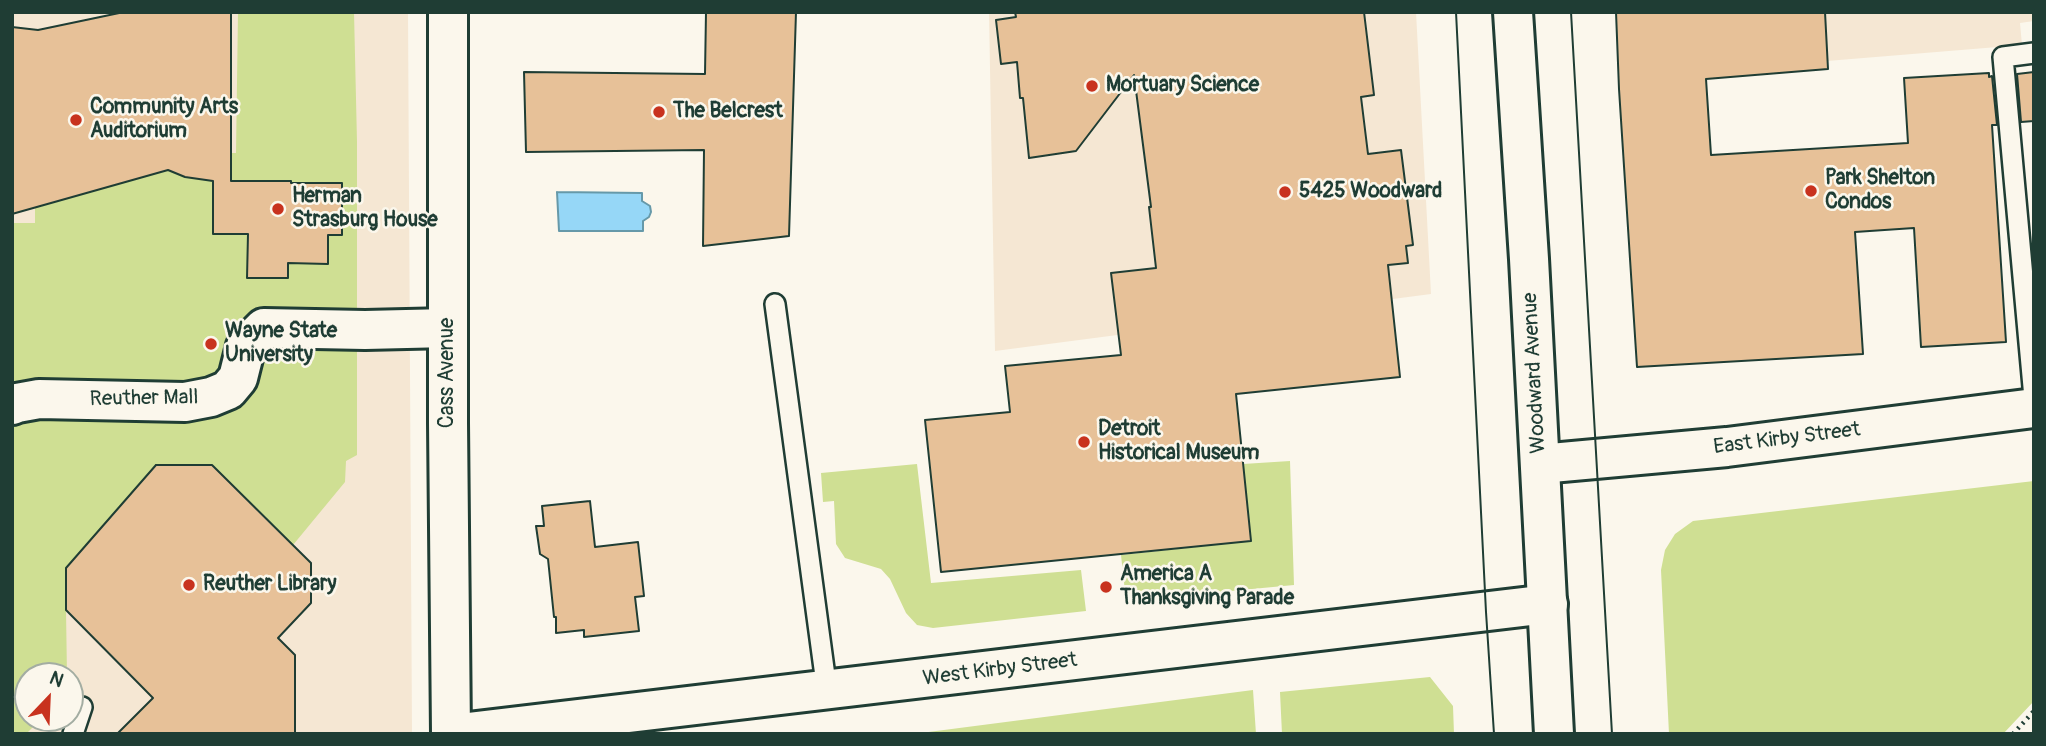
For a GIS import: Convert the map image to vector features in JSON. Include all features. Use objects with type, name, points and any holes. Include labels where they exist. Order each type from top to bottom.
[{"type":"street","name":"Cass Avenue","points":[[449,12],[451,734]]},
{"type":"street","name":"Woodward Avenue","points":[[1513,12],[1555,734]]},
{"type":"street","name":"Reuther Mall","points":[[12,405],[39,399],[185,402],[211,397],[228,390],[237,378],[247,346],[264,328],[448,328]]},
{"type":"street","name":"East Kirby Street","points":[[1540,464],[1727,447],[2034,408]]},
{"type":"street","name":"West Kirby Street","points":[[451,734],[1548,604]]},
{"type":"lane","points":[[2034,53],[2003,57],[2034,398]]},
{"type":"lane","points":[[775,304],[827,691]]},
{"type":"path","points":[[2013,734],[2034,711]]},
{"type":"shaded area","name":"Wayne State University","points":[[12,12],[408,12],[412,734],[12,734]]},
{"type":"shaded area","points":[[989,12],[1416,12],[1431,294],[995,351]]},
{"type":"shaded area","points":[[1823,12],[2034,12],[2034,21],[2020,23],[2022,45],[1827,61]]},
{"type":"green space","points":[[238,12],[354,12],[357,142],[357,455],[346,461],[345,482],[293,545],[212,465],[66,610],[67,662],[14,662],[14,732],[28,732],[12,734],[12,223],[35,223],[35,208],[168,170],[185,177],[204,180],[211,153],[236,153]]},
{"type":"green space","points":[[1290,461],[1294,585],[1126,601],[1121,555],[1251,541],[1243,464]]},
{"type":"green space","points":[[917,464],[931,583],[1081,570],[1086,611],[933,628],[917,625],[906,613],[890,579],[881,569],[845,558],[836,544],[834,501],[823,502],[821,473]]},
{"type":"green space","points":[[2034,481],[2034,701],[2003,734],[1669,734],[1661,570],[1665,550],[1675,534],[1693,521]]},
{"type":"green space","points":[[1430,677],[1453,706],[1454,734],[1282,734],[1280,692]]},
{"type":"green space","points":[[1253,690],[1256,734],[913,734]]},
{"type":"water","points":[[557,192],[642,193],[642,201],[650,206],[651,212],[643,221],[643,231],[559,231]]},
{"type":"building","points":[[124,12],[231,12],[231,181],[342,183],[342,235],[328,235],[328,264],[288,263],[288,278],[247,278],[248,234],[213,234],[213,181],[185,177],[168,170],[12,214],[12,27],[38,30]]},
{"type":"building","name":"The Belcrest","points":[[706,12],[796,12],[789,236],[703,246],[704,150],[526,152],[524,72],[705,74]]},
{"type":"building","points":[[1015,12],[1364,12],[1374,95],[1361,97],[1368,154],[1401,150],[1413,245],[1406,246],[1408,263],[1388,265],[1400,377],[1236,394],[1251,541],[941,572],[925,420],[1010,412],[1005,366],[1121,355],[1111,273],[1156,268],[1134,75],[1076,151],[1029,158],[1017,62],[1001,64],[996,20],[1016,17]]},
{"type":"building","name":"Park Shelton Condos","points":[[1616,12],[1825,12],[1828,69],[1706,79],[1711,155],[1908,143],[1904,78],[1989,73],[1989,77],[1992,76],[1997,125],[1992,125],[2006,342],[1921,347],[1914,228],[1855,232],[1863,354],[1637,367]]},
{"type":"building","points":[[2034,72],[2034,121],[2021,122],[2017,74]]},
{"type":"building","name":"Reuther Library","points":[[156,465],[212,465],[311,563],[311,603],[278,638],[295,655],[295,734],[117,734],[153,698],[66,610],[66,568]]},
{"type":"building","points":[[590,501],[595,547],[638,542],[644,596],[635,597],[639,631],[584,637],[584,630],[556,633],[548,559],[540,554],[536,526],[544,526],[542,506]]},
{"type":"tram line","points":[[1456,12],[1494,734]]},
{"type":"tram line","points":[[1571,12],[1612,734]]},
{"type":"place","name":"Mortuary Science","points":[[1092,86]]},
{"type":"place","name":"The Belcrest","points":[[659,112]]},
{"type":"place","name":"Community Arts Auditorium","points":[[76,120]]},
{"type":"place","name":"Park Shelton Condos","points":[[1811,191]]},
{"type":"place","name":"5425 Woodward","points":[[1285,192]]},
{"type":"place","name":"Herman Strasburg House","points":[[278,209]]},
{"type":"place","name":"Wayne State University","points":[[211,344]]},
{"type":"place","name":"Detroit Historical Museum","points":[[1084,442]]},
{"type":"place","name":"Reuther Library","points":[[189,585]]},
{"type":"place","name":"America A Thanksgiving Parade","points":[[1106,587]]}]
